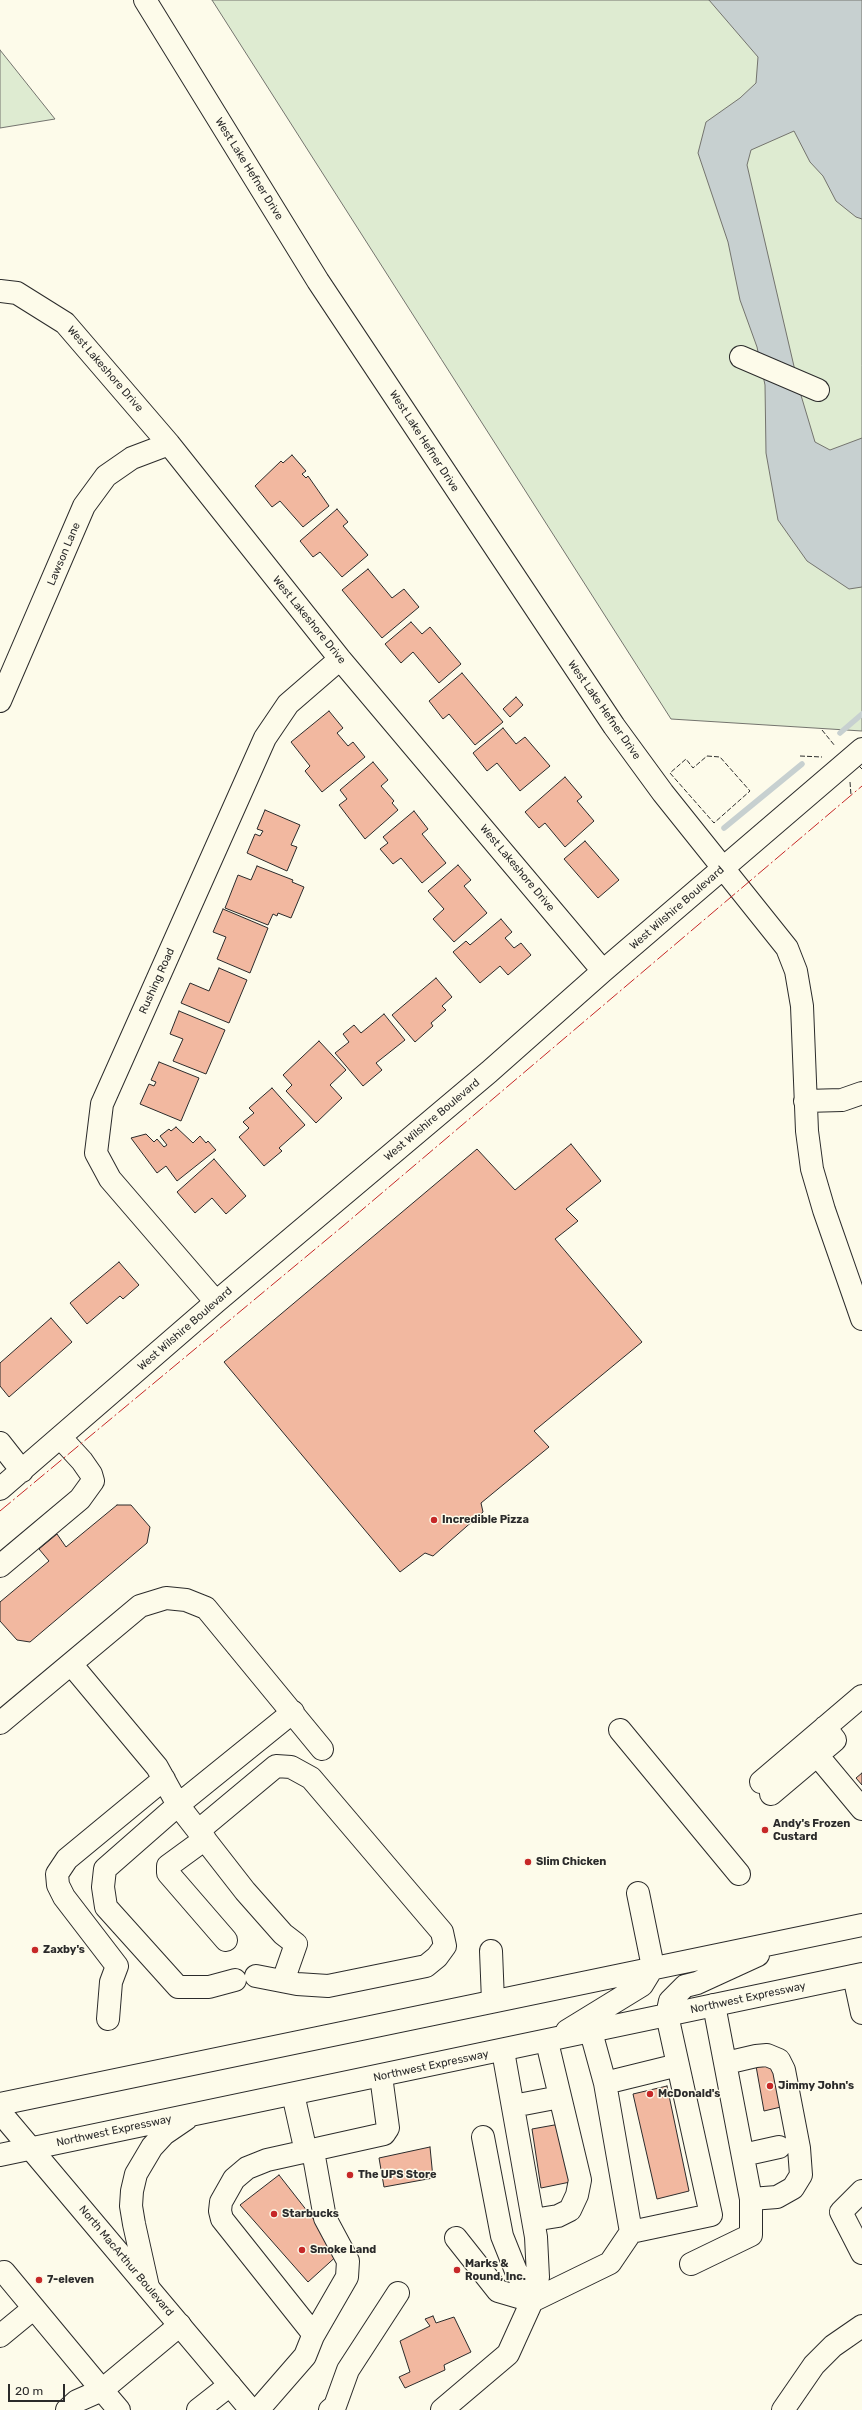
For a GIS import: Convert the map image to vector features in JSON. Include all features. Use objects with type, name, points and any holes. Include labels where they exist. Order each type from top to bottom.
[{"type":"main road","name":"West Lake Hefner Drive","points":[[145,0],[318,281],[614,726],[663,793],[787,948],[802,1006],[807,1131],[812,1169],[824,1210],[862,1318]]},
{"type":"main road","name":"West Lakeshore Drive","points":[[0,291],[17,293],[64,323],[169,444],[340,659],[603,971]]},
{"type":"main road","points":[[741,357],[818,390]]},
{"type":"main road","name":"Lawson Lane","points":[[0,701],[84,506],[106,476],[132,458],[169,444]]},
{"type":"main road","name":"Rushing Road","points":[[216,1302],[110,1179],[96,1153],[102,1104],[265,738],[288,704],[340,659]]},
{"type":"main road","name":"West Wilshire Boulevard","points":[[0,1488],[22,1471],[216,1302],[490,1072],[603,971],[862,749]]},
{"type":"main road","points":[[806,1101],[842,1100],[862,1093]]},
{"type":"main road","points":[[0,1566],[89,1490],[93,1481],[91,1474],[82,1461],[60,1437]]},
{"type":"main road","points":[[0,1443],[22,1471]]},
{"type":"main road","points":[[0,1723],[140,1606],[166,1598],[186,1600],[206,1608],[322,1748]]},
{"type":"main road","points":[[71,1664],[157,1767],[178,1805],[201,1835],[255,1902],[283,1934],[296,1944],[283,1981]]},
{"type":"main road","points":[[825,1727],[835,1740],[817,1754],[766,1788],[825,1727],[862,1696]]},
{"type":"main road","points":[[235,1980],[210,1987],[178,1987],[106,1907],[103,1887],[105,1869],[178,1805],[293,1712]]},
{"type":"main road","points":[[620,1730],[738,1874]]},
{"type":"main road","points":[[256,1742],[276,1766]]},
{"type":"main road","points":[[817,1754],[862,1809]]},
{"type":"main road","points":[[226,1940],[168,1873],[168,1866],[276,1766],[292,1767],[311,1778],[442,1932],[445,1946],[437,1957],[426,1966],[328,1986],[283,1981],[256,1976]]},
{"type":"main road","points":[[108,2019],[111,1982],[116,1966],[64,1897],[58,1885],[57,1874],[67,1859],[164,1779]]},
{"type":"main road","points":[[533,2220],[558,2216],[570,2210],[577,2195],[580,2180],[547,2042],[642,1986],[653,1967],[638,1893]]},
{"type":"main road","points":[[0,2104],[653,1967],[862,1925]]},
{"type":"main road","points":[[456,2238],[498,2291],[532,2301],[610,2263],[631,2232],[711,2215],[667,2015],[670,2001],[685,1986],[697,1984],[788,1940]]},
{"type":"main road","points":[[491,1951],[493,2001]]},
{"type":"main road","points":[[858,1975],[862,2014]]},
{"type":"main road","name":"Northwest Expressway","points":[[0,2155],[547,2042],[858,1975]]},
{"type":"main road","points":[[691,2264],[751,2235],[751,2199],[714,2005]]},
{"type":"main road","points":[[591,2032],[605,2083],[631,2232]]},
{"type":"main road","points":[[442,2410],[508,2354],[532,2301],[538,2277],[533,2220],[503,2051]]},
{"type":"main road","points":[[726,2063],[767,2055],[779,2060],[784,2070],[799,2148],[802,2175],[793,2188],[777,2197],[751,2199]]},
{"type":"main road","points":[[605,2083],[678,2065]]},
{"type":"main road","points":[[313,2336],[311,2331],[222,2219],[220,2211],[221,2202],[234,2179],[247,2168],[267,2160],[309,2152],[386,2132],[388,2128],[381,2076]]},
{"type":"main road","points":[[258,2410],[305,2356],[313,2336],[347,2277],[348,2271],[347,2258],[325,2218],[293,2094]]},
{"type":"main road","points":[[513,2106],[560,2097]]},
{"type":"main road","name":"North MacArthur Boulevard","points":[[0,2112],[251,2410]]},
{"type":"main road","points":[[148,2287],[131,2206],[136,2174],[152,2147],[164,2134],[192,2115]]},
{"type":"main road","points":[[483,2137],[502,2236],[516,2271],[532,2301]]},
{"type":"main road","points":[[743,2155],[779,2148]]},
{"type":"main road","points":[[862,2191],[841,2212],[862,2253]]},
{"type":"main road","points":[[0,2273],[4,2272],[119,2410]]},
{"type":"main road","points":[[330,2410],[335,2406],[348,2370],[398,2292]]},
{"type":"main road","points":[[0,2336],[34,2308]]},
{"type":"main road","points":[[67,2410],[77,2401],[102,2390],[180,2325]]},
{"type":"main road","points":[[783,2410],[814,2365],[833,2346],[862,2326]]},
{"type":"main road","points":[[198,2410],[230,2385]]},
{"type":"green space","points":[[212,0],[862,0],[862,731],[671,719]]},
{"type":"green space","points":[[0,50],[55,119],[0,128]]},
{"type":"shaded area","points":[[709,0],[862,0],[862,219],[856,217],[836,201],[823,176],[810,162],[794,131],[751,150],[747,165],[800,392],[815,442],[830,450],[862,438],[862,587],[849,589],[807,561],[778,520],[766,453],[765,385],[757,347],[740,300],[728,242],[698,153],[706,122],[740,98],[756,83],[758,57]]},
{"type":"building","points":[[292,455],[306,471],[302,474],[306,478],[308,476],[329,506],[303,527],[280,501],[272,507],[255,486],[281,461],[283,463]]},
{"type":"building","points":[[337,509],[348,522],[343,526],[368,555],[342,577],[320,552],[313,557],[300,541]]},
{"type":"building","points":[[368,569],[392,598],[404,589],[419,607],[382,638],[342,590]]},
{"type":"building","points":[[411,622],[422,634],[430,627],[461,664],[439,683],[413,652],[401,663],[385,644]]},
{"type":"building","points":[[462,673],[503,722],[475,745],[449,714],[443,719],[429,701]]},
{"type":"building","points":[[516,697],[523,705],[510,717],[503,709]]},
{"type":"building","points":[[329,711],[343,728],[337,733],[348,746],[353,742],[365,757],[322,792],[305,771],[310,766],[291,742]]},
{"type":"building","points":[[503,728],[516,744],[525,737],[550,766],[520,791],[497,763],[487,771],[473,753]]},
{"type":"building","points":[[373,762],[388,780],[381,786],[394,801],[392,803],[398,810],[365,839],[339,805],[347,799],[340,790]]},
{"type":"building","points":[[565,777],[582,797],[577,801],[594,821],[565,847],[545,823],[539,828],[525,812]]},
{"type":"building","points":[[265,810],[300,825],[291,845],[297,847],[287,871],[247,853],[255,834],[260,836],[263,831],[257,829]]},
{"type":"building","points":[[414,811],[428,829],[422,834],[446,863],[422,883],[401,858],[393,864],[380,849],[388,843],[383,837]]},
{"type":"building","points":[[585,841],[619,880],[598,898],[564,859]]},
{"type":"building","points":[[458,865],[471,880],[464,886],[487,913],[454,942],[433,919],[444,909],[428,891]]},
{"type":"building","points":[[257,866],[293,880],[292,882],[304,887],[291,918],[278,913],[277,916],[273,914],[268,925],[225,908],[238,875],[251,880]]},
{"type":"building","points":[[223,909],[268,928],[250,973],[217,959],[226,937],[213,932]]},
{"type":"building","points":[[501,919],[512,932],[505,938],[514,948],[521,943],[531,955],[508,975],[500,966],[480,983],[453,952],[466,941],[470,945]]},
{"type":"building","points":[[219,968],[247,980],[229,1023],[181,1003],[190,983],[209,991]]},
{"type":"building","points":[[436,978],[452,997],[442,1006],[446,1010],[431,1023],[433,1026],[415,1042],[392,1015]]},
{"type":"building","points":[[179,1011],[225,1030],[206,1074],[173,1061],[183,1039],[170,1034]]},
{"type":"building","points":[[384,1014],[405,1040],[376,1063],[382,1070],[363,1086],[335,1053],[349,1042],[343,1034],[354,1025],[361,1033]]},
{"type":"building","points":[[319,1041],[346,1070],[330,1085],[342,1098],[316,1123],[286,1091],[292,1085],[283,1075]]},
{"type":"building","points":[[159,1062],[199,1078],[181,1121],[140,1104],[149,1084],[154,1086],[156,1082],[151,1080]]},
{"type":"building","points":[[272,1088],[305,1125],[279,1148],[282,1151],[264,1166],[239,1137],[249,1128],[243,1122],[254,1113],[249,1108]]},
{"type":"building","points":[[176,1127],[193,1143],[200,1136],[206,1143],[208,1141],[216,1150],[177,1181],[166,1166],[157,1173],[131,1138],[146,1134],[154,1142],[157,1139],[164,1147],[167,1145],[160,1136],[169,1129],[171,1131]]},
{"type":"building","points":[[571,1144],[601,1181],[566,1209],[578,1221],[555,1239],[642,1342],[534,1431],[549,1447],[481,1503],[483,1512],[433,1556],[425,1553],[400,1572],[224,1362],[477,1149],[515,1190]]},
{"type":"building","points":[[214,1159],[246,1196],[226,1214],[212,1198],[195,1213],[177,1192]]},
{"type":"building","points":[[119,1262],[139,1285],[123,1299],[120,1296],[87,1324],[70,1303]]},
{"type":"building","points":[[51,1318],[72,1342],[9,1397],[0,1386],[0,1363]]},
{"type":"building","points":[[117,1505],[131,1505],[150,1527],[147,1543],[30,1642],[17,1640],[0,1621],[0,1602],[49,1561],[39,1549],[57,1534],[66,1547]]},
{"type":"building","points":[[862,1773],[862,1785],[856,1778]]},
{"type":"building","name":"Jimmy John's","points":[[775,2064],[785,2106],[764,2111],[756,2066]]},
{"type":"building","points":[[667,2086],[689,2191],[657,2199],[633,2094]]},
{"type":"building","points":[[560,2124],[575,2181],[541,2188],[532,2129]]},
{"type":"building","points":[[430,2147],[433,2178],[384,2187],[379,2158]]},
{"type":"building","points":[[279,2175],[340,2253],[308,2282],[240,2205]]},
{"type":"building","points":[[433,2316],[436,2323],[454,2317],[471,2352],[444,2365],[445,2370],[405,2388],[399,2377],[410,2372],[400,2341],[430,2326],[425,2319]]},
{"type":"waterway","points":[[840,733],[862,714]]},
{"type":"waterway","points":[[724,828],[802,764]]},
{"type":"fence","points":[[822,730],[835,746]]},
{"type":"fence","points":[[707,756],[720,757],[750,791],[714,823],[670,773],[686,759],[693,768],[707,756]]},
{"type":"fence","points":[[800,756],[822,757]]},
{"type":"fence","points":[[859,766],[862,769]]},
{"type":"fence","points":[[850,782],[851,795]]},
{"type":"power","points":[[0,1511],[343,1226],[862,786]]},
{"type":"place","name":"Incredible Pizza","points":[[434,1520]]},
{"type":"place","name":"Andy's Frozen Custard","points":[[765,1830]]},
{"type":"place","name":"Slim Chicken","points":[[528,1862]]},
{"type":"place","name":"Zaxby's","points":[[35,1950]]},
{"type":"place","name":"Jimmy John's","points":[[770,2086]]},
{"type":"place","name":"McDonald's","points":[[650,2094]]},
{"type":"place","name":"The UPS Store","points":[[350,2175]]},
{"type":"place","name":"Starbucks","points":[[274,2214]]},
{"type":"place","name":"Smoke Land","points":[[302,2250]]},
{"type":"place","name":"Marks & Round, Inc.","points":[[457,2270]]},
{"type":"place","name":"7-eleven","points":[[39,2280]]}]
